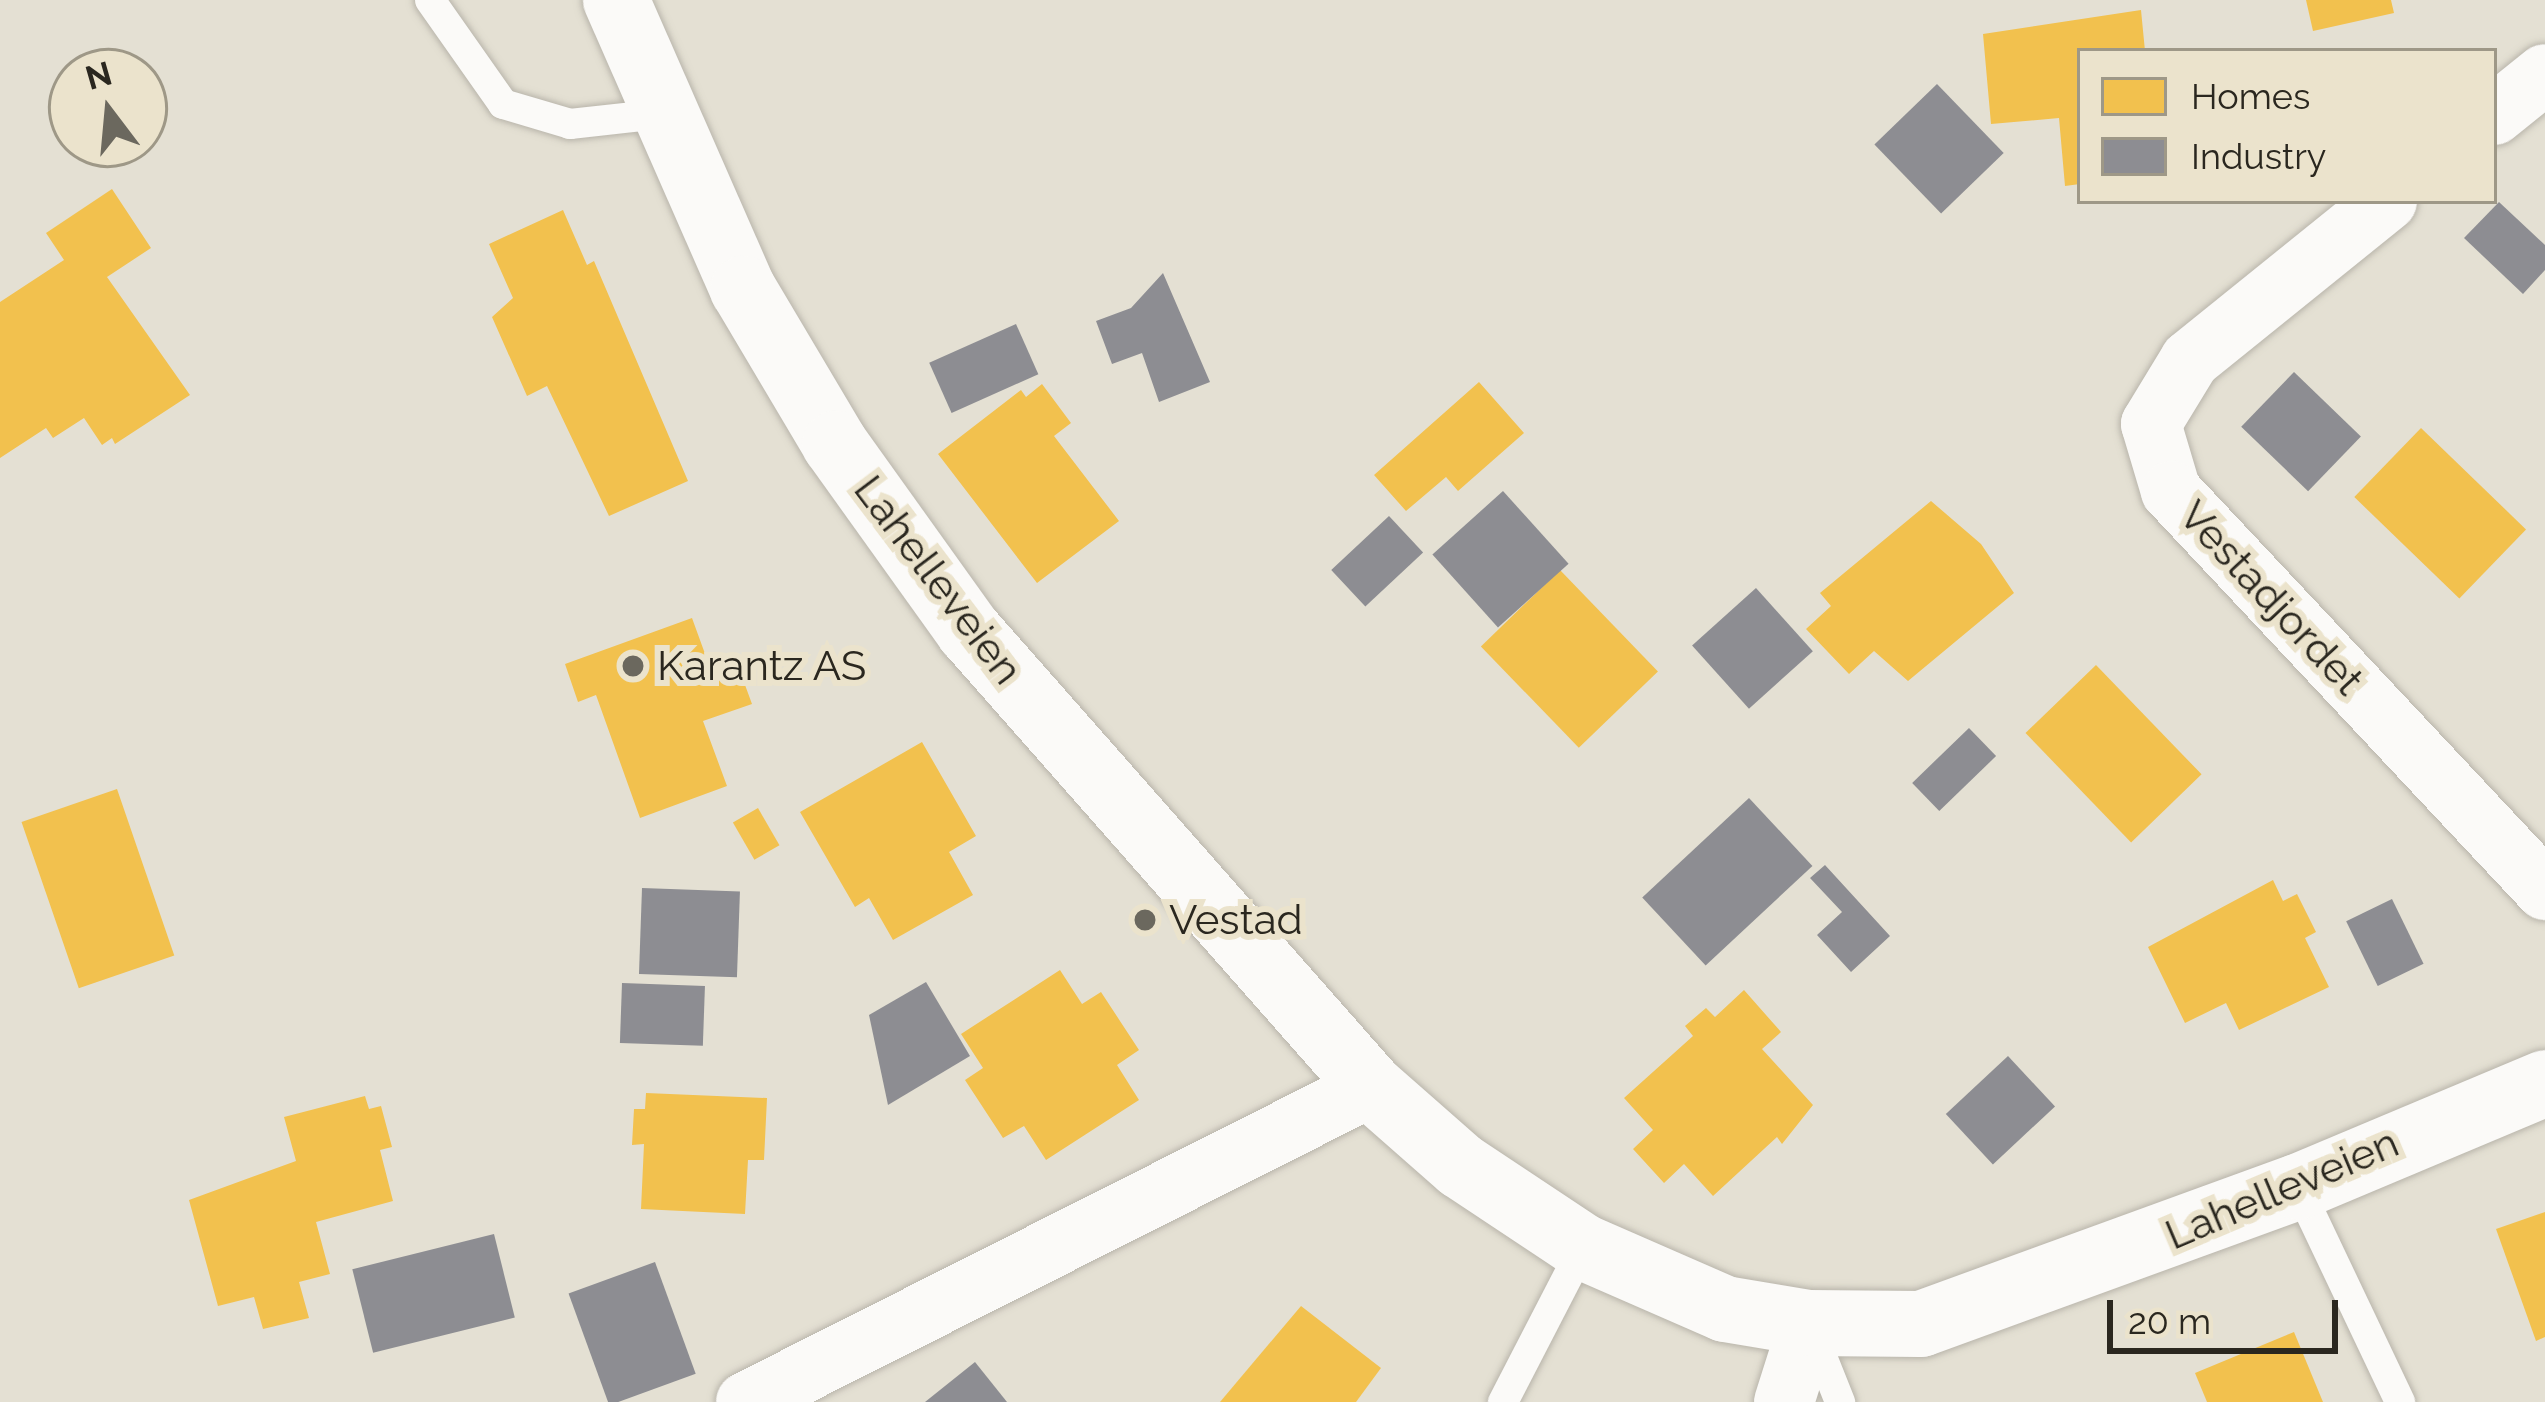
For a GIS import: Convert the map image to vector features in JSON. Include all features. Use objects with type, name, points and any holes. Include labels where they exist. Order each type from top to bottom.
[{"type":"street","name":"Lahelleveien","points":[[616,0],[661,114],[743,290],[824,424],[968,631],[1371,1087],[1461,1166],[1583,1247],[1725,1309],[1809,1323],[1921,1324],[2298,1187],[2545,1083]]},
{"type":"street","points":[[2497,113],[2545,74]]},
{"type":"street","name":"Vestadjordet","points":[[2383,204],[2189,360],[2151,424],[2171,491],[2545,890]]},
{"type":"street","points":[[746,1402],[1371,1087]]},
{"type":"street","points":[[1784,1402],[1809,1323]]},
{"type":"lane","points":[[430,0],[503,104],[570,124],[661,114]]},
{"type":"lane","points":[[2298,1187],[2400,1402]]},
{"type":"lane","points":[[1503,1402],[1583,1247]]},
{"type":"lane","points":[[1809,1323],[1840,1402]]},
{"type":"building: Homes","points":[[2306,0],[2391,0],[2394,13],[2313,31]]},
{"type":"building: Homes","points":[[2141,10],[2145,48],[2077,48],[2077,184],[2065,186],[2059,118],[1991,124],[1983,34]]},
{"type":"building: Homes","points":[[112,189],[151,248],[107,277],[190,395],[115,444],[112,438],[102,445],[84,418],[53,438],[46,428],[0,458],[0,302],[64,260],[46,233]]},
{"type":"building: Homes","points":[[563,210],[587,265],[594,261],[688,481],[609,516],[547,386],[527,396],[492,317],[513,298],[489,244]]},
{"type":"building: Homes","points":[[1479,382],[1524,433],[1458,491],[1446,477],[1406,511],[1374,475]]},
{"type":"building: Homes","points":[[1042,384],[1071,423],[1054,436],[1119,521],[1037,583],[938,454],[1021,390],[1026,397]]},
{"type":"building: Homes","points":[[2421,428],[2526,529],[2459,598],[2354,497]]},
{"type":"building: Homes","points":[[1931,501],[1981,544],[2014,593],[1908,681],[1874,651],[1849,674],[1806,629],[1831,606],[1820,593]]},
{"type":"building: Homes","points":[[1560,570],[1658,671],[1579,748],[1481,646]]},
{"type":"building: Homes","points":[[692,618],[712,673],[737,663],[752,704],[703,721],[727,786],[640,818],[596,695],[578,702],[565,664]]},
{"type":"building: Homes","points":[[2096,665],[2202,774],[2131,842],[2026,733]]},
{"type":"building: Homes","points":[[922,742],[976,836],[949,852],[973,895],[893,940],[869,898],[855,907],[800,812]]},
{"type":"building: Homes","points":[[117,789],[174,955],[79,988],[22,822]]},
{"type":"building: Homes","points":[[758,808],[780,845],[754,860],[733,822]]},
{"type":"building: Homes","points":[[2273,880],[2283,901],[2297,894],[2316,932],[2305,938],[2329,987],[2239,1030],[2226,1003],[2185,1023],[2148,947]]},
{"type":"building: Homes","points":[[1060,970],[1082,1004],[1101,992],[1139,1050],[1117,1065],[1139,1100],[1046,1160],[1024,1126],[1003,1138],[965,1080],[983,1068],[961,1034]]},
{"type":"building: Homes","points":[[1744,990],[1781,1032],[1762,1049],[1813,1105],[1782,1144],[1777,1137],[1713,1196],[1684,1164],[1664,1183],[1633,1149],[1653,1130],[1624,1098],[1693,1036],[1685,1026],[1706,1008],[1715,1017]]},
{"type":"building: Homes","points":[[646,1093],[767,1098],[764,1160],[748,1160],[745,1214],[641,1209],[644,1144],[632,1145],[634,1109],[645,1109]]},
{"type":"building: Homes","points":[[365,1096],[369,1109],[381,1106],[392,1147],[380,1150],[393,1201],[316,1222],[330,1274],[299,1282],[309,1318],[263,1329],[254,1297],[218,1306],[189,1200],[296,1161],[284,1117]]},
{"type":"building: Homes","points":[[2545,1212],[2545,1337],[2536,1341],[2496,1229]]},
{"type":"building: Homes","points":[[1301,1306],[1381,1368],[1356,1402],[1220,1402]]},
{"type":"building: Homes","points":[[2294,1332],[2323,1402],[2207,1402],[2195,1373]]},
{"type":"building: Industry","points":[[1937,84],[2004,153],[1941,213],[1874,144]]},
{"type":"building: Industry","points":[[2499,202],[2545,245],[2545,270],[2523,294],[2464,238]]},
{"type":"building: Industry","points":[[1163,273],[1210,382],[1159,402],[1142,353],[1112,364],[1096,321],[1131,308]]},
{"type":"building: Industry","points":[[1016,324],[1038,374],[952,413],[929,363]]},
{"type":"building: Industry","points":[[2294,372],[2361,437],[2308,491],[2241,427]]},
{"type":"building: Industry","points":[[1503,491],[1569,564],[1498,627],[1432,555]]},
{"type":"building: Industry","points":[[1389,516],[1423,553],[1365,606],[1331,570]]},
{"type":"building: Industry","points":[[1756,588],[1813,651],[1749,709],[1692,646]]},
{"type":"building: Industry","points":[[1969,728],[1996,756],[1939,811],[1912,783]]},
{"type":"building: Industry","points":[[1749,798],[1812,866],[1706,966],[1642,898]]},
{"type":"building: Industry","points":[[1825,865],[1890,936],[1851,972],[1817,935],[1842,912],[1810,878]]},
{"type":"building: Industry","points":[[642,888],[740,891],[737,977],[639,974]]},
{"type":"building: Industry","points":[[2392,899],[2424,964],[2378,986],[2346,921]]},
{"type":"building: Industry","points":[[926,982],[970,1056],[888,1105],[869,1015]]},
{"type":"building: Industry","points":[[622,983],[705,986],[703,1046],[620,1043]]},
{"type":"building: Industry","points":[[2008,1056],[2055,1106],[1993,1164],[1946,1114]]},
{"type":"building: Industry","points":[[494,1234],[515,1317],[373,1353],[352,1269]]},
{"type":"building: Industry","points":[[655,1262],[696,1374],[608,1402],[569,1293]]},
{"type":"building: Industry","points":[[975,1362],[1007,1402],[925,1402]]},
{"type":"place","name":"Karantz AS","points":[[633,666]]},
{"type":"place","name":"Vestad","points":[[1145,920]]}]
